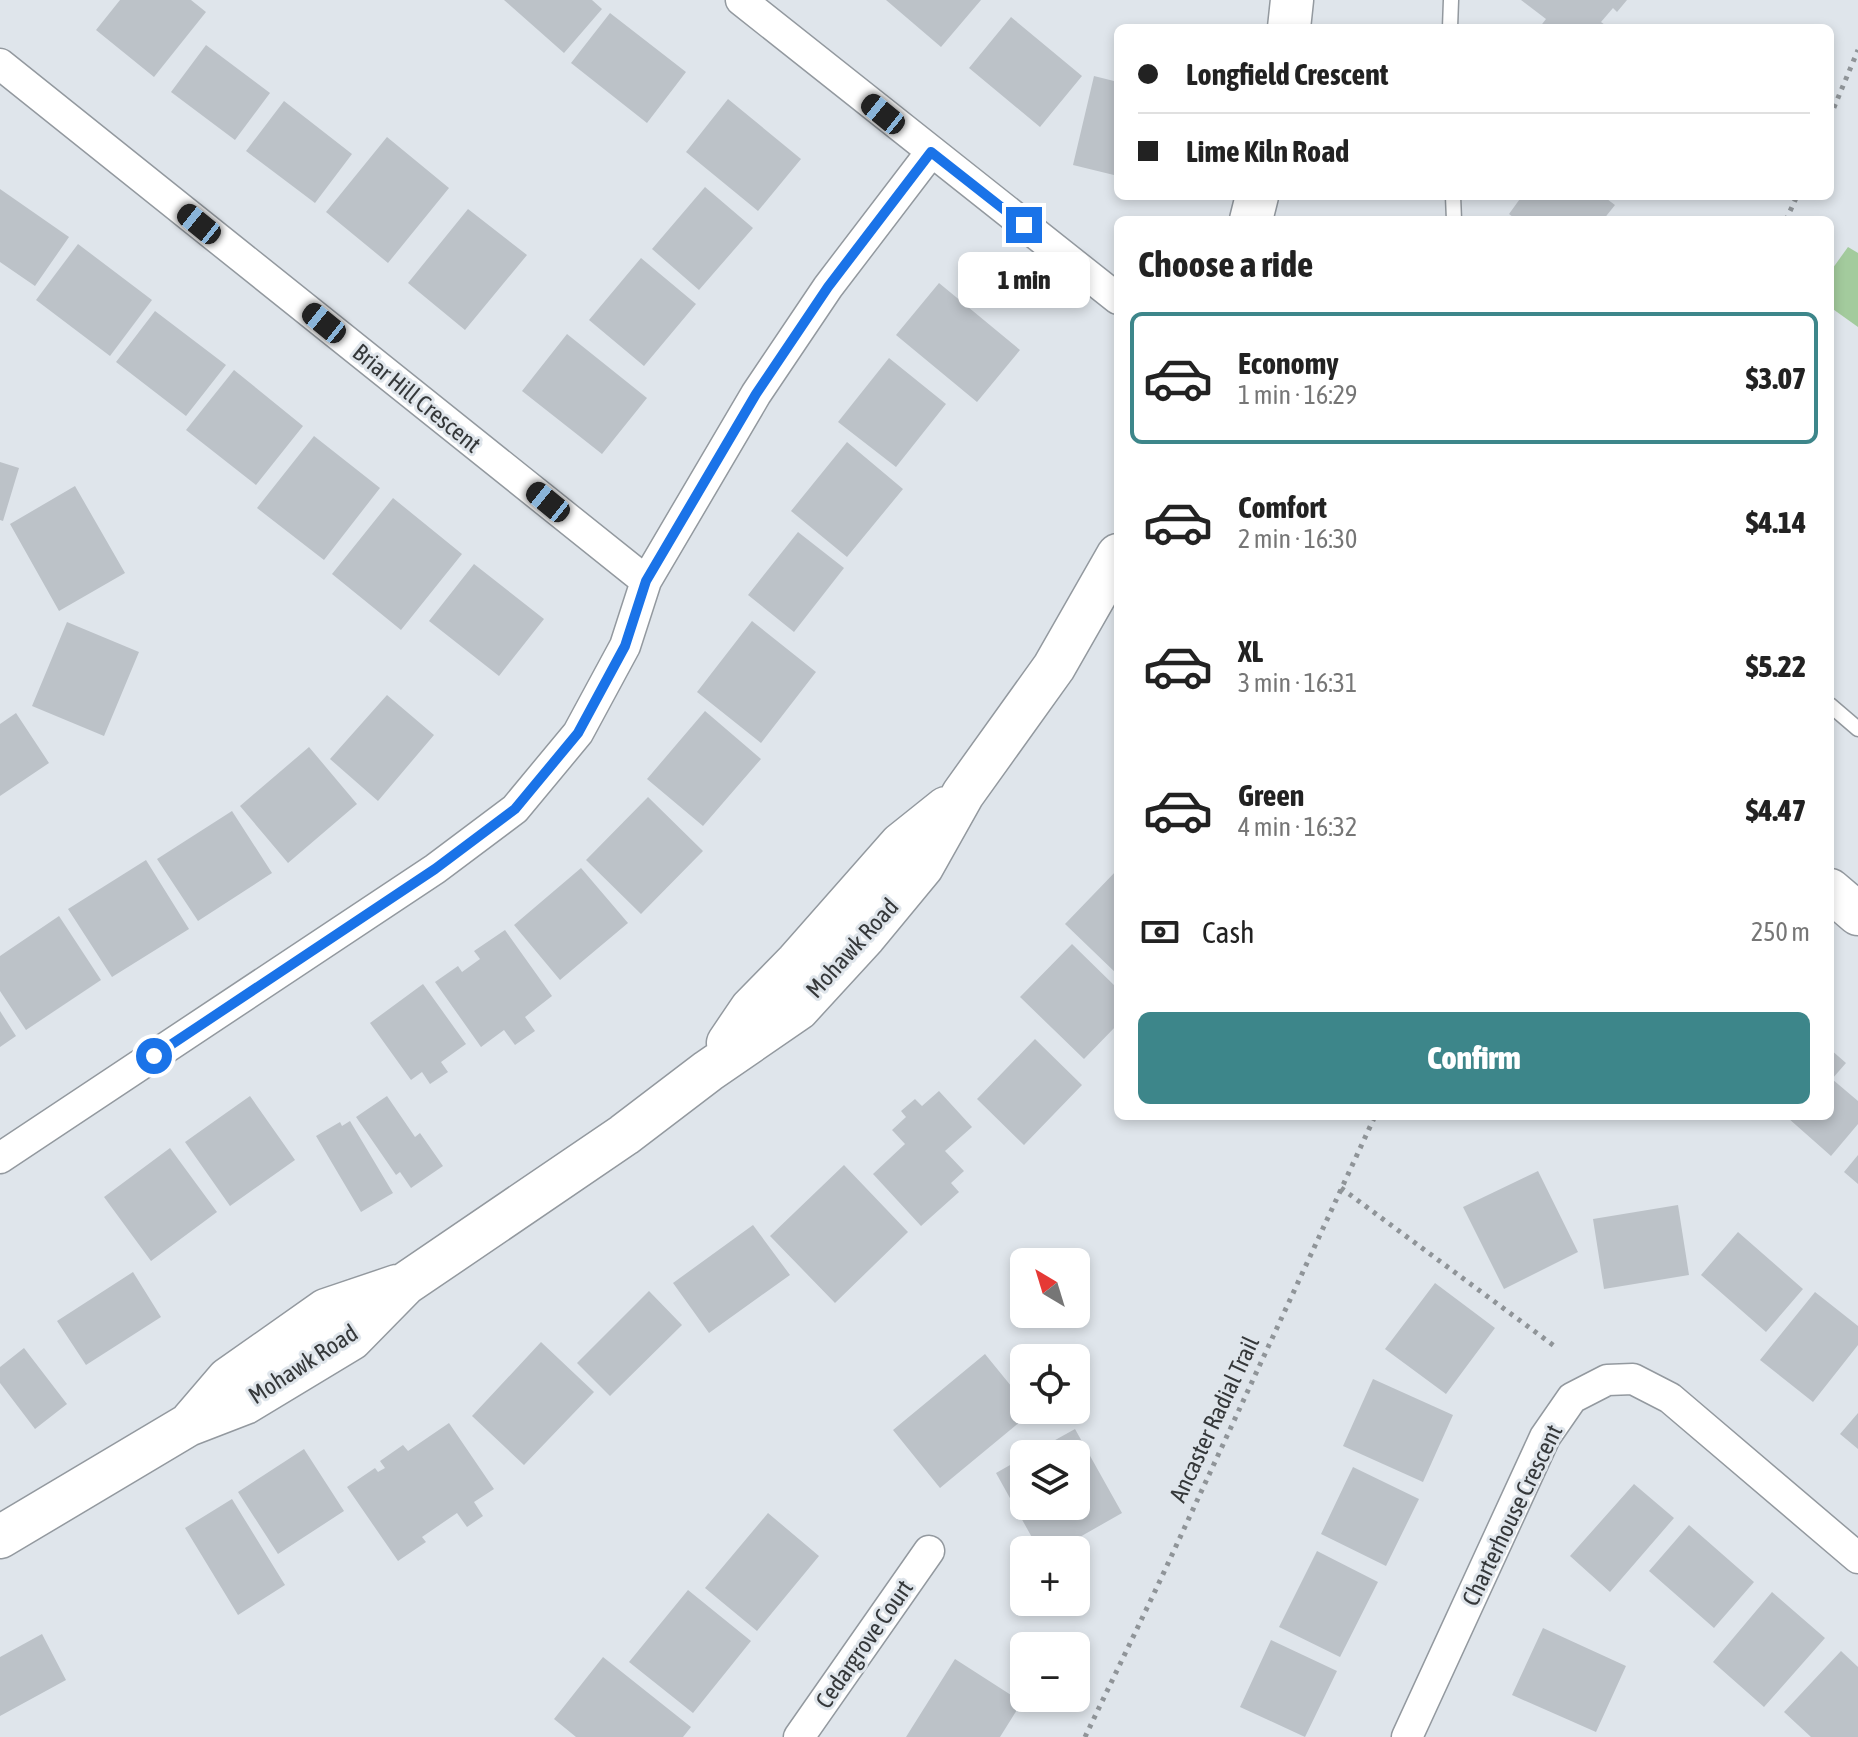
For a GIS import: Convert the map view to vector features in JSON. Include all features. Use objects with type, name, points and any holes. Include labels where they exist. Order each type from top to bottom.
[{"type":"main road","points":[[1289,24],[1292,0]]},
{"type":"main road","name":"Mohawk Road","points":[[0,1537],[188,1425],[245,1403],[351,1339],[405,1284],[624,1135],[708,1071],[798,1009],[865,936],[922,867],[963,794],[1054,667],[1114,562]]},
{"type":"main road","points":[[1834,893],[1858,914]]},
{"type":"street","points":[[741,0],[1114,296]]},
{"type":"street","name":"Briar Hill Crescent","points":[[0,64],[646,581]]},
{"type":"street","points":[[0,1158],[435,869],[515,809],[578,733],[625,646],[646,581],[756,394],[828,287],[931,152]]},
{"type":"street","name":"Charterhouse Crescent","points":[[1407,1737],[1545,1437],[1572,1398],[1607,1380],[1633,1379],[1670,1398],[1858,1558]]},
{"type":"street","name":"Cedargrove Court","points":[[799,1737],[929,1551]]},
{"type":"lane","points":[[1450,24],[1451,0]]},
{"type":"lane","points":[[1834,708],[1858,729]]},
{"type":"path","points":[[1834,107],[1858,50]]},
{"type":"path","name":"Ancaster Radial Trail","points":[[1085,1737],[1373,1120]]},
{"type":"path","points":[[1341,1188],[1557,1348]]},
{"type":"green space","points":[[1848,247],[1858,253],[1858,327],[1834,310],[1834,266]]},
{"type":"building","points":[[120,0],[191,0],[206,12],[154,77],[96,30]]},
{"type":"building","points":[[504,0],[592,0],[602,9],[564,53]]},
{"type":"building","points":[[886,0],[981,0],[941,47]]},
{"type":"building","points":[[1521,0],[1627,0],[1617,12],[1613,8],[1601,22],[1604,24],[1542,24],[1546,19]]},
{"type":"building","points":[[610,13],[686,72],[647,123],[571,63]]},
{"type":"building","points":[[1011,17],[1082,76],[1040,127],[969,68]]},
{"type":"building","points":[[206,45],[270,93],[235,140],[171,92]]},
{"type":"building","points":[[1094,76],[1114,81],[1114,175],[1073,165]]},
{"type":"building","points":[[728,99],[801,159],[758,211],[686,152]]},
{"type":"building","points":[[284,101],[352,154],[315,203],[246,151]]},
{"type":"building","points":[[387,137],[449,188],[388,263],[326,212]]},
{"type":"building","points":[[705,187],[753,228],[699,290],[652,249]]},
{"type":"building","points":[[0,189],[69,237],[35,286],[0,262]]},
{"type":"building","points":[[1519,200],[1608,200],[1615,205],[1606,216],[1509,214]]},
{"type":"building","points":[[468,209],[527,255],[465,330],[408,283]]},
{"type":"building","points":[[78,244],[152,300],[110,356],[36,300]]},
{"type":"building","points":[[641,258],[696,304],[644,366],[589,320]]},
{"type":"building","points":[[939,283],[1020,350],[977,402],[896,335]]},
{"type":"building","points":[[155,311],[226,365],[186,416],[116,362]]},
{"type":"building","points":[[567,334],[647,398],[602,454],[522,391]]},
{"type":"building","points":[[889,358],[946,404],[896,467],[838,422]]},
{"type":"building","points":[[234,370],[303,426],[256,485],[186,430]]},
{"type":"building","points":[[314,436],[380,488],[324,560],[257,508]]},
{"type":"building","points":[[847,442],[903,489],[847,557],[791,511]]},
{"type":"building","points":[[0,462],[19,468],[3,521],[0,520]]},
{"type":"building","points":[[75,486],[125,573],[59,611],[10,524]]},
{"type":"building","points":[[393,498],[462,554],[401,630],[332,574]]},
{"type":"building","points":[[798,532],[844,568],[794,632],[748,595]]},
{"type":"building","points":[[474,564],[544,619],[499,676],[429,621]]},
{"type":"building","points":[[752,621],[816,672],[761,743],[697,692]]},
{"type":"building","points":[[67,622],[139,652],[104,736],[32,706]]},
{"type":"building","points":[[387,695],[434,735],[378,801],[330,759]]},
{"type":"building","points":[[705,711],[761,759],[703,826],[647,779]]},
{"type":"building","points":[[16,713],[49,763],[0,796],[0,724]]},
{"type":"building","points":[[309,747],[357,804],[288,863],[240,806]]},
{"type":"building","points":[[648,797],[703,851],[641,914],[586,860]]},
{"type":"building","points":[[232,811],[272,873],[198,921],[157,859]]},
{"type":"building","points":[[146,860],[189,929],[112,977],[68,909]]},
{"type":"building","points":[[581,868],[628,923],[560,980],[514,925]]},
{"type":"building","points":[[1114,873],[1114,971],[1065,924]]},
{"type":"building","points":[[59,916],[101,980],[26,1030],[0,991],[0,956]]},
{"type":"building","points":[[505,930],[552,996],[525,1017],[535,1031],[515,1045],[504,1030],[481,1047],[435,982],[458,966],[462,972],[480,959],[474,951]]},
{"type":"building","points":[[1072,944],[1114,985],[1114,1028],[1084,1059],[1020,997]]},
{"type":"building","points":[[423,984],[466,1044],[441,1062],[448,1072],[430,1084],[422,1072],[411,1080],[370,1023]]},
{"type":"building","points":[[0,1011],[16,1036],[0,1047]]},
{"type":"building","points":[[1035,1039],[1082,1085],[1024,1145],[977,1099]]},
{"type":"building","points":[[1834,1052],[1846,1063],[1834,1077]]},
{"type":"building","points":[[1834,1081],[1858,1101],[1858,1124],[1831,1156],[1790,1120],[1834,1120]]},
{"type":"building","points":[[939,1091],[972,1127],[945,1151],[964,1171],[951,1183],[959,1192],[921,1226],[873,1174],[905,1144],[892,1130],[906,1117],[901,1111],[915,1099],[922,1106]]},
{"type":"building","points":[[250,1096],[295,1160],[230,1206],[185,1142]]},
{"type":"building","points":[[387,1096],[415,1137],[420,1133],[443,1166],[411,1188],[400,1172],[396,1175],[356,1117]]},
{"type":"building","points":[[350,1121],[393,1193],[361,1212],[316,1136],[340,1122],[342,1126]]},
{"type":"building","points":[[170,1148],[217,1212],[151,1261],[104,1197]]},
{"type":"building","points":[[1858,1155],[1858,1184],[1844,1172]]},
{"type":"building","points":[[844,1165],[908,1232],[835,1303],[770,1236]]},
{"type":"building","points":[[1538,1171],[1578,1252],[1504,1289],[1463,1207]]},
{"type":"building","points":[[1678,1205],[1689,1275],[1604,1289],[1593,1219]]},
{"type":"building","points":[[753,1225],[790,1275],[709,1333],[673,1283]]},
{"type":"building","points":[[1738,1232],[1803,1289],[1766,1332],[1701,1275]]},
{"type":"building","points":[[133,1272],[161,1317],[86,1365],[57,1321]]},
{"type":"building","points":[[1435,1283],[1495,1328],[1446,1394],[1385,1349]]},
{"type":"building","points":[[649,1291],[682,1325],[610,1396],[577,1363]]},
{"type":"building","points":[[1815,1292],[1858,1326],[1858,1345],[1813,1402],[1760,1360]]},
{"type":"building","points":[[541,1342],[594,1392],[524,1465],[472,1416]]},
{"type":"building","points":[[24,1348],[67,1404],[35,1429],[0,1383],[0,1367]]},
{"type":"building","points":[[985,1354],[1010,1385],[1010,1424],[1017,1424],[940,1488],[893,1430]]},
{"type":"building","points":[[1373,1379],[1453,1415],[1423,1482],[1343,1446]]},
{"type":"building","points":[[1858,1413],[1858,1449],[1840,1434]]},
{"type":"building","points":[[449,1423],[494,1489],[474,1502],[483,1516],[467,1527],[457,1513],[422,1537],[426,1542],[398,1561],[347,1487],[375,1468],[378,1472],[385,1468],[380,1461],[403,1445],[408,1451]]},
{"type":"building","points":[[1075,1429],[1081,1440],[1055,1440]]},
{"type":"building","points":[[304,1449],[344,1511],[278,1554],[238,1492]]},
{"type":"building","points":[[1090,1456],[1122,1513],[1082,1536],[1031,1536],[1022,1520],[1090,1520]]},
{"type":"building","points":[[1010,1465],[1010,1498],[996,1473]]},
{"type":"building","points":[[1353,1467],[1419,1499],[1386,1566],[1321,1534]]},
{"type":"building","points":[[1634,1484],[1674,1518],[1610,1592],[1570,1556]]},
{"type":"building","points":[[232,1499],[285,1585],[238,1615],[185,1528]]},
{"type":"building","points":[[768,1513],[819,1556],[757,1631],[705,1588]]},
{"type":"building","points":[[1689,1525],[1754,1582],[1714,1628],[1649,1571]]},
{"type":"building","points":[[1317,1551],[1378,1582],[1340,1657],[1279,1627]]},
{"type":"building","points":[[688,1590],[751,1641],[693,1713],[629,1662]]},
{"type":"building","points":[[1772,1592],[1825,1638],[1764,1707],[1713,1662]]},
{"type":"building","points":[[1543,1628],[1626,1666],[1596,1732],[1512,1695]]},
{"type":"building","points":[[42,1634],[66,1680],[0,1716],[0,1657]]},
{"type":"building","points":[[1271,1640],[1337,1671],[1305,1737],[1240,1707]]},
{"type":"building","points":[[1841,1651],[1858,1667],[1858,1737],[1811,1737],[1784,1712]]},
{"type":"building","points":[[603,1657],[691,1727],[683,1737],[576,1737],[554,1719]]},
{"type":"building","points":[[955,1659],[1010,1694],[1010,1712],[1016,1712],[1000,1737],[906,1737]]},
{"type":"route","points":[[154,1056],[435,869],[515,809],[578,733],[625,646],[646,581],[756,394],[828,287],[931,152],[1024,225]]}]
